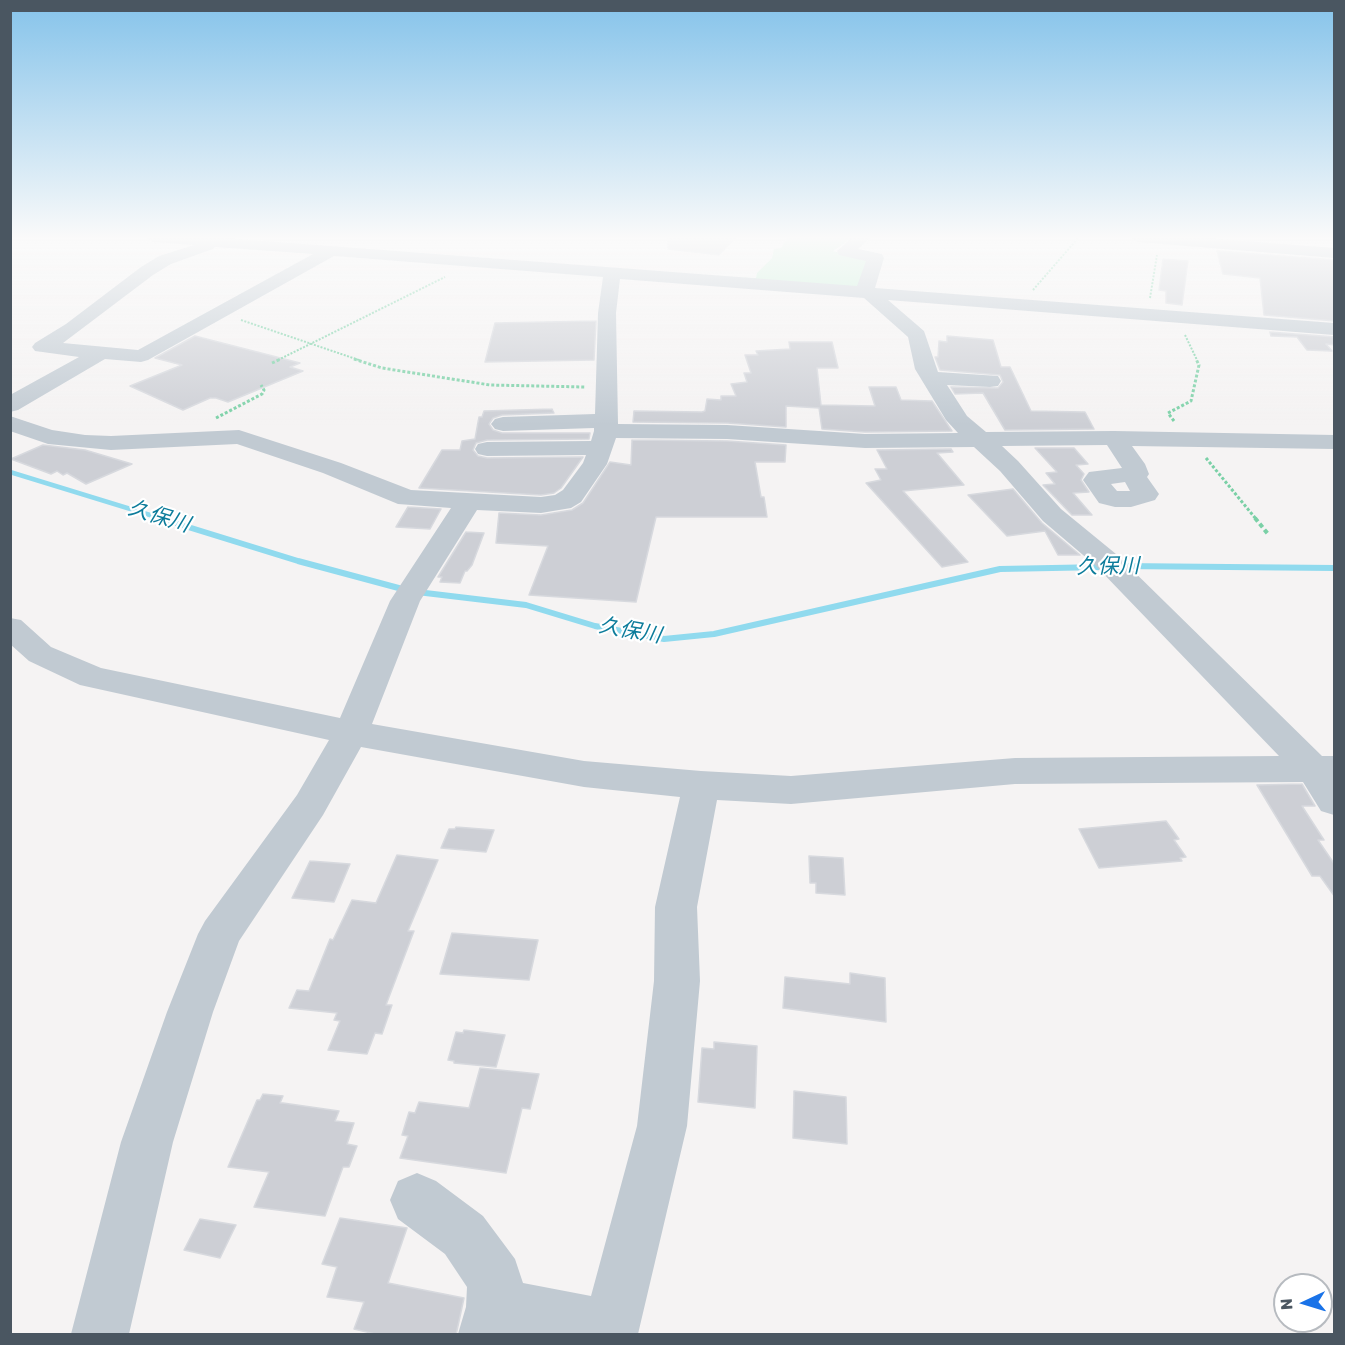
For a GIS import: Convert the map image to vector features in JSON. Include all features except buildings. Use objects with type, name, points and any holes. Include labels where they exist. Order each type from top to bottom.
[{"type":"street","points":[[110,300],[73,328],[42,346],[141,356],[244,300]]},
{"type":"street","points":[[10,423],[48,437],[75,442],[111,443],[238,437],[332,468],[395,495],[420,500],[468,503],[541,505],[562,502],[572,496],[595,464],[604,433],[609,300]]},
{"type":"street","points":[[877,300],[917,336],[926,369],[958,420],[1009,466],[1052,515],[1112,567],[1324,769],[1335,801]]},
{"type":"street","points":[[972,300],[1335,328]]},
{"type":"street","points":[[10,405],[102,352]]},
{"type":"street","points":[[932,378],[990,381]]},
{"type":"street","points":[[502,424],[604,433],[727,432],[865,441],[1114,438],[1335,442]]},
{"type":"street","points":[[487,449],[604,433]]},
{"type":"street","points":[[1114,438],[1137,471],[1132,475]]},
{"type":"street","points":[[99,1335],[147,1142],[190,1012],[220,934],[310,805],[351,733],[409,593],[468,503]]},
{"type":"street","points":[[10,627],[40,654],[92,677],[351,733],[584,774],[701,785],[791,790],[1015,771],[1324,769]]},
{"type":"street","points":[[417,1200],[464,1235],[495,1279],[491,1321],[611,1329],[663,1126],[677,981],[676,907],[701,785]]},
{"type":"path","points":[[272,363],[402,300]]},
{"type":"path","points":[[1028,304],[1029,300]]},
{"type":"path","points":[[1148,314],[1150,300]]},
{"type":"path","points":[[218,314],[230,316],[382,368],[490,385],[606,387]]},
{"type":"path","points":[[176,440],[262,394],[264,390],[261,385]]},
{"type":"waterway","name":"久保川","points":[[10,472],[163,519]]},
{"type":"waterway","name":"久保川","points":[[159,518],[298,561],[406,590]]},
{"type":"waterway","name":"久保川","points":[[1121,566],[1334,568]]},
{"type":"waterway","name":"久保川","points":[[417,592],[526,605],[595,626],[664,639],[714,634],[1000,569],[1104,567]]}]
